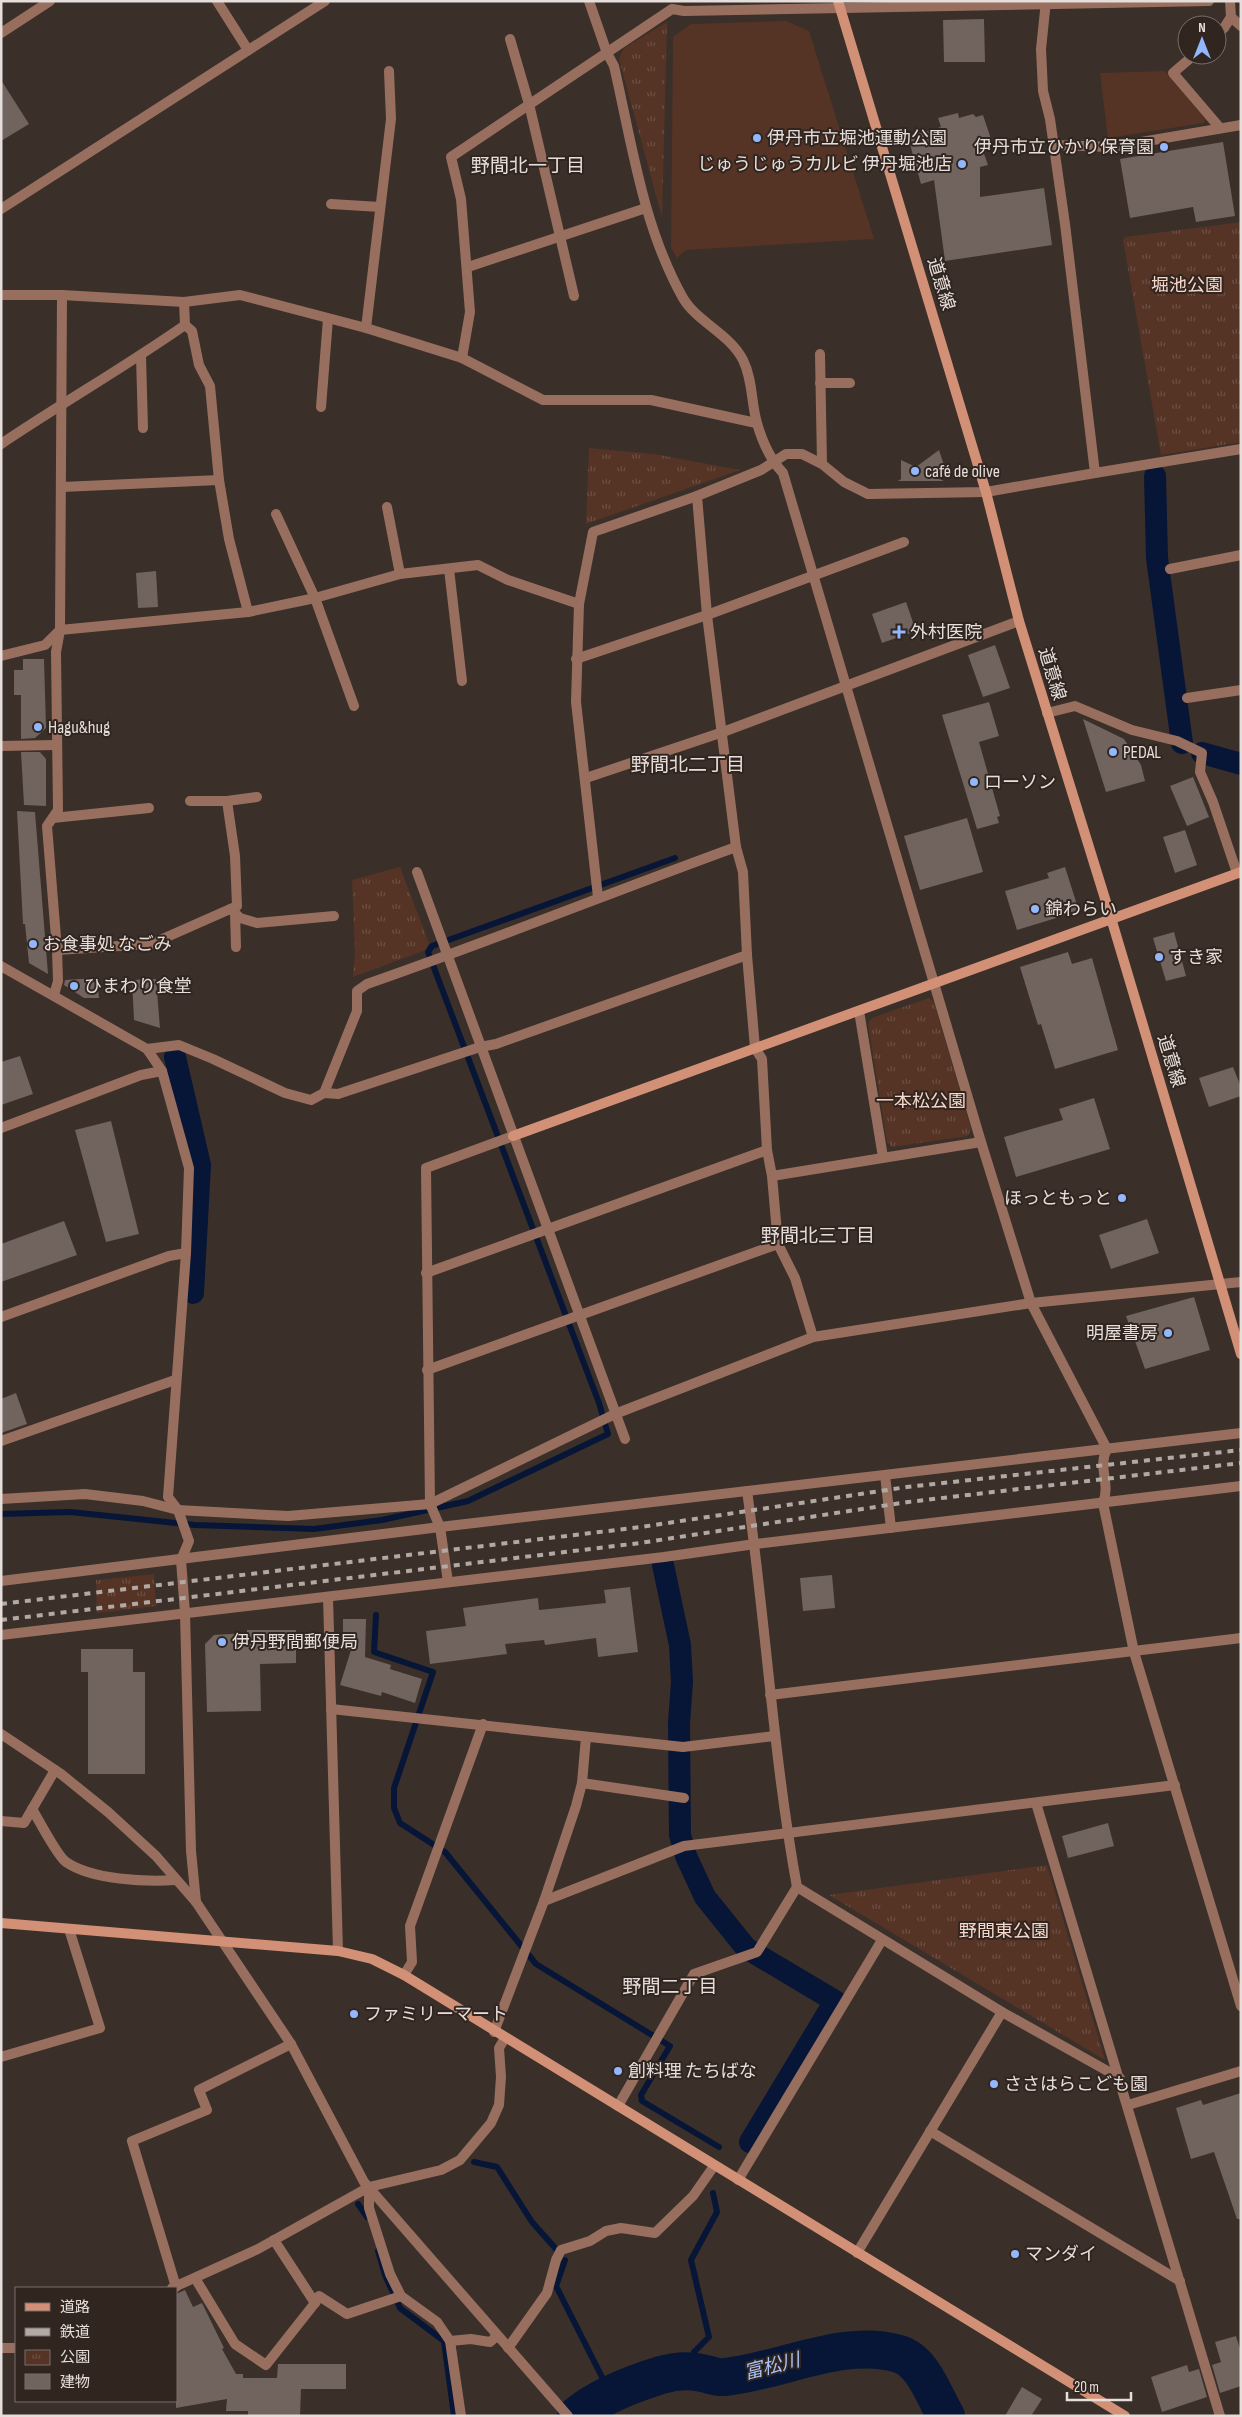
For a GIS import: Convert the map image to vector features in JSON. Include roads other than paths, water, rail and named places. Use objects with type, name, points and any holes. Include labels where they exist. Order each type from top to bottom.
[{"type":"street","points":[[2,30],[50,1]]},
{"type":"street","points":[[217,1],[248,50]]},
{"type":"street","points":[[1,208],[326,1]]},
{"type":"street","points":[[589,1],[607,53],[614,66],[646,208],[666,265],[684,300],[732,344],[743,361],[752,392],[756,423],[773,462],[783,473],[981,1142],[1031,1303],[1107,1449]]},
{"type":"street","points":[[462,358],[470,312],[468,267],[461,199],[450,157],[672,9],[684,11],[839,4],[1210,1]]},
{"type":"street","points":[[1227,23],[1231,17],[1230,1]]},
{"type":"street","points":[[1046,2],[1041,49],[1043,91],[1053,145],[1095,473]]},
{"type":"street","name":"道意線","points":[[839,4],[986,492],[1019,621],[1111,918],[1241,1354]]},
{"type":"street","points":[[1231,17],[1241,26]]},
{"type":"street","points":[[510,39],[529,104],[574,296]]},
{"type":"street","points":[[1182,65],[1173,73],[1220,128]]},
{"type":"street","points":[[366,328],[391,119],[389,71]]},
{"type":"street","points":[[1053,145],[1112,147],[1241,125]]},
{"type":"street","points":[[331,204],[380,207]]},
{"type":"street","points":[[468,267],[646,208]]},
{"type":"street","points":[[1,295],[62,295],[184,302],[240,295],[366,328],[462,358],[543,400],[651,400],[756,423]]},
{"type":"street","points":[[54,996],[58,981],[57,950],[47,826],[58,810],[56,652],[60,630],[62,295]]},
{"type":"street","points":[[184,302],[185,324],[192,331],[199,365],[210,386],[219,480],[229,539],[248,612]]},
{"type":"street","points":[[321,407],[328,319]]},
{"type":"street","points":[[1,444],[61,403],[141,356],[185,324]]},
{"type":"street","points":[[820,354],[822,464]]},
{"type":"street","points":[[141,356],[143,428]]},
{"type":"street","points":[[820,384],[850,384]]},
{"type":"street","points":[[598,897],[576,702],[579,604],[594,532],[697,496],[761,470],[786,454],[802,454],[822,464],[844,482],[868,494],[986,492],[1241,449]]},
{"type":"street","points":[[62,487],[219,480]]},
{"type":"street","points":[[697,496],[707,615],[736,847],[743,872],[747,955],[755,1048],[762,1059],[767,1150],[772,1176],[778,1244],[795,1278],[813,1337]]},
{"type":"street","points":[[387,507],[400,574]]},
{"type":"street","points":[[276,514],[315,598],[354,706]]},
{"type":"street","points":[[576,660],[707,615],[904,542]]},
{"type":"street","points":[[1170,569],[1241,555]]},
{"type":"street","points":[[1,656],[45,646],[60,630],[248,612],[315,598],[400,574],[478,566],[508,580],[579,604]]},
{"type":"street","points":[[449,569],[462,681]]},
{"type":"street","points":[[586,778],[723,732],[1019,621]]},
{"type":"street","points":[[1187,698],[1241,690]]},
{"type":"street","points":[[448,1582],[440,1527],[430,1504],[426,1168],[1239,872],[1200,772],[1202,753],[1177,741],[1132,730],[1075,706],[1047,713]]},
{"type":"street","points":[[1,746],[56,745]]},
{"type":"street","points":[[190,801],[227,801],[258,797]]},
{"type":"street","points":[[57,950],[151,944],[233,911],[237,906],[235,856],[227,801]]},
{"type":"street","points":[[53,818],[149,808]]},
{"type":"street","points":[[324,1093],[357,1011],[357,991],[367,984],[447,957],[598,897],[736,847]]},
{"type":"street","points":[[417,872],[625,1439]]},
{"type":"street","points":[[233,911],[240,918],[257,923],[334,916]]},
{"type":"street","points":[[233,911],[236,948]]},
{"type":"street","points":[[147,1049],[179,1045],[214,1059],[285,1093],[311,1100],[324,1093],[338,1094],[480,1047],[496,1044],[747,955]]},
{"type":"street","points":[[1,966],[147,1049],[162,1070],[189,1168],[186,1253],[175,1380],[168,1497],[179,1514],[189,1540],[181,1560],[185,1613],[191,1851],[196,1902]]},
{"type":"street","points":[[859,1011],[883,1157]]},
{"type":"street","points":[[1,1128],[162,1070]]},
{"type":"street","points":[[772,1176],[981,1142]]},
{"type":"street","points":[[426,1273],[767,1150]]},
{"type":"street","points":[[427,1370],[778,1244]]},
{"type":"street","points":[[1,1317],[169,1256],[186,1253]]},
{"type":"street","points":[[1,1499],[85,1494],[143,1501],[179,1514],[288,1516],[430,1504],[616,1414],[813,1337],[1031,1303],[1241,1282]]},
{"type":"street","points":[[1,1441],[175,1380]]},
{"type":"street","points":[[1,1581],[440,1527],[1241,1433]]},
{"type":"street","points":[[1107,1449],[1102,1458],[1107,1492],[1103,1503],[1134,1652],[1241,2006]]},
{"type":"street","points":[[885,1475],[891,1528]]},
{"type":"street","points":[[1,1634],[664,1557],[755,1544],[1241,1486]]},
{"type":"street","points":[[618,2106],[694,1974],[757,1952],[797,1887],[787,1833],[774,1736],[748,1491]]},
{"type":"street","points":[[328,1597],[338,1951]]},
{"type":"street","points":[[770,1695],[1241,1638]]},
{"type":"street","points":[[331,1709],[683,1747],[774,1736]]},
{"type":"street","points":[[404,1976],[412,1962],[410,1926],[483,1724]]},
{"type":"street","points":[[1,1734],[56,1770],[136,1836],[196,1902],[291,2044],[338,2135],[369,2187],[568,2416]]},
{"type":"street","points":[[494,2032],[544,1901],[576,1806],[582,1782],[586,1737]]},
{"type":"street","points":[[1,1821],[24,1823],[56,1770]]},
{"type":"street","points":[[582,1782],[680,1797]]},
{"type":"street","points":[[544,1901],[684,1846],[1175,1785]]},
{"type":"street","points":[[1036,1802],[1220,2416]]},
{"type":"street","points":[[32,1809],[64,1862],[85,1871],[109,1876],[159,1881],[176,1880]]},
{"type":"street","points":[[797,1887],[1002,2012],[1120,2078]]},
{"type":"street","points":[[1,1923],[338,1951],[372,1959],[404,1976],[1125,2416]]},
{"type":"street","points":[[1,2057],[100,2028],[69,1929]]},
{"type":"street","points":[[738,2180],[882,1940]]},
{"type":"street","points":[[858,2253],[1002,2012]]},
{"type":"street","points":[[176,2287],[274,2240],[369,2187],[441,2170],[460,2160],[474,2146],[491,2123],[499,2104],[501,2077],[499,2048],[505,2038]]},
{"type":"street","points":[[174,2287],[132,2141],[207,2110],[199,2090],[291,2044]]},
{"type":"street","points":[[1128,2105],[1241,2071]]},
{"type":"street","points":[[930,2131],[1180,2281]]},
{"type":"street","points":[[508,2348],[547,2292],[556,2260],[561,2250],[590,2241],[606,2232],[621,2228],[654,2233],[693,2196],[714,2166]]},
{"type":"street","points":[[369,2187],[369,2208],[390,2274],[401,2296],[437,2322],[450,2341],[461,2416]]},
{"type":"street","points":[[274,2240],[315,2303]]},
{"type":"street","points":[[195,2278],[235,2344],[266,2365],[319,2296],[347,2314],[401,2296]]},
{"type":"street","points":[[450,2341],[471,2339],[490,2342],[497,2336]]},
{"type":"street","points":[[1,2348],[15,2348]]},
{"type":"waterway","points":[[1155,476],[1157,558],[1182,743]]},
{"type":"waterway","points":[[1202,753],[1241,764]]},
{"type":"waterway","points":[[1,1514],[70,1512],[195,1525],[314,1529],[382,1520],[468,1501],[608,1434],[599,1403],[428,952],[432,946],[675,858]]},
{"type":"waterway","points":[[175,1057],[200,1165],[193,1293]]},
{"type":"waterway","points":[[663,1565],[680,1645],[682,1682],[679,1723],[680,1835],[686,1856],[705,1897],[746,1948],[835,2001],[750,2142]]},
{"type":"waterway","points":[[376,1615],[374,1652],[433,1672],[394,1788],[394,1808],[400,1823],[445,1852],[536,1964],[670,2046],[641,2095],[642,2101],[719,2147]]},
{"type":"waterway","points":[[474,2162],[497,2167],[532,2222],[556,2249]]},
{"type":"waterway","points":[[702,2373],[694,2352],[709,2337],[691,2260],[717,2212],[713,2193]]},
{"type":"waterway","points":[[358,2204],[367,2217]]},
{"type":"waterway","points":[[378,2251],[385,2275],[400,2308],[444,2341],[454,2416]]},
{"type":"waterway","points":[[565,2260],[556,2286],[606,2385],[603,2399]]},
{"type":"waterway","name":"富松川","points":[[576,2416],[594,2403],[616,2392],[666,2374],[692,2371],[724,2377],[745,2374],[834,2352],[856,2350],[878,2350],[899,2354],[907,2358],[921,2371],[946,2416]]},
{"type":"railway","points":[[1,1604],[641,1527],[907,1487],[1241,1450]]},
{"type":"railway","points":[[1,1620],[640,1543],[908,1502],[1241,1463]]},
{"type":"place","name":"伊丹市立堀池運動公園","points":[[757,138]]},
{"type":"place","name":"伊丹市立ひかり保育園","points":[[1164,147]]},
{"type":"place","name":"じゅうじゅうカルビ 伊丹堀池店","points":[[962,164]]},
{"type":"place","name":"café de olive","points":[[915,471]]},
{"type":"place","name":"外村医院","points":[[899,632]]},
{"type":"place","name":"Hagu&hug","points":[[38,727]]},
{"type":"place","name":"PEDAL","points":[[1113,752]]},
{"type":"place","name":"ローソン","points":[[974,782]]},
{"type":"place","name":"錦わらい","points":[[1035,909]]},
{"type":"place","name":"お食事処 なごみ","points":[[33,944]]},
{"type":"place","name":"すき家","points":[[1159,957]]},
{"type":"place","name":"ひまわり食堂","points":[[74,986]]},
{"type":"place","name":"ほっともっと","points":[[1122,1198]]},
{"type":"place","name":"明屋書房","points":[[1168,1333]]},
{"type":"place","name":"伊丹野間郵便局","points":[[222,1642]]},
{"type":"place","name":"ファミリーマート","points":[[354,2014]]},
{"type":"place","name":"創料理 たちばな","points":[[618,2071]]},
{"type":"place","name":"ささはらこども園","points":[[994,2084]]},
{"type":"place","name":"マンダイ","points":[[1015,2254]]},
{"type":"district","name":"野間北一丁目","points":[[528,166]]},
{"type":"district","name":"野間北二丁目","points":[[688,765]]},
{"type":"district","name":"野間北三丁目","points":[[818,1236]]},
{"type":"district","name":"野間二丁目","points":[[670,1987]]},
{"type":"park label","name":"堀池公園","points":[[1187,285]]},
{"type":"park label","name":"一本松公園","points":[[921,1101]]},
{"type":"park label","name":"野間東公園","points":[[1004,1931]]}]
